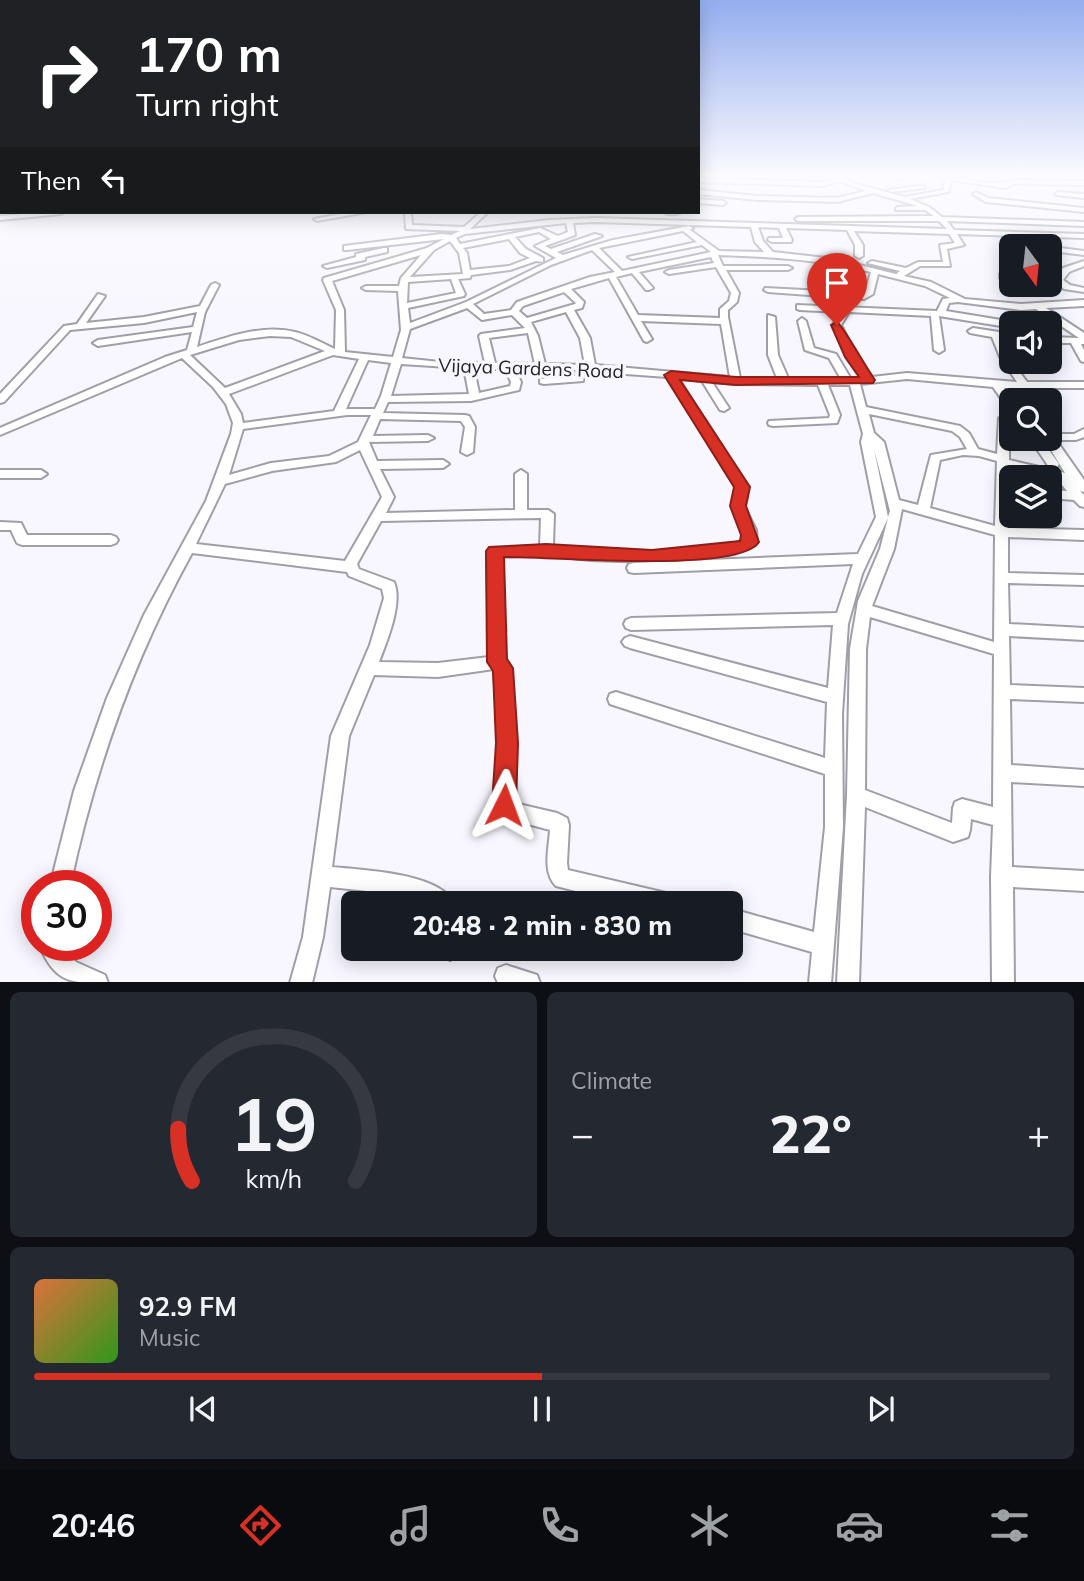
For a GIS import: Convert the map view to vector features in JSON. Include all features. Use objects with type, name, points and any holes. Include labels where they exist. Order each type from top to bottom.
[{"type":"street","points":[[409,223],[409,227],[465,230],[546,223]]},
{"type":"street","points":[[222,393],[336,353],[340,310],[327,280],[429,250],[473,223]]},
{"type":"street","points":[[563,258],[539,244],[574,232],[568,223]]},
{"type":"street","points":[[597,223],[598,236],[606,244]]},
{"type":"street","points":[[670,223],[682,225],[715,254],[736,298],[724,309],[736,381]]},
{"type":"street","points":[[407,327],[468,304],[563,258],[594,247],[682,225],[713,223],[1084,236]]},
{"type":"street","points":[[772,240],[789,240],[777,223]]},
{"type":"street","points":[[896,277],[921,263],[947,264],[943,247],[960,245],[946,223]]},
{"type":"street","points":[[1052,223],[1084,224]]},
{"type":"street","points":[[754,225],[759,242],[770,254]]},
{"type":"street","points":[[850,229],[859,246],[859,256]]},
{"type":"street","points":[[458,247],[540,230],[556,238]]},
{"type":"street","points":[[550,252],[598,236]]},
{"type":"street","points":[[374,266],[344,246],[426,237],[447,239],[463,253],[467,273]]},
{"type":"street","points":[[511,237],[534,258],[550,263]]},
{"type":"street","points":[[327,266],[447,239]]},
{"type":"street","points":[[629,239],[650,254]]},
{"type":"street","points":[[632,257],[703,243]]},
{"type":"street","points":[[594,247],[616,274],[648,340]]},
{"type":"street","points":[[350,567],[351,558],[388,497],[364,442],[397,361],[407,327],[403,307],[403,284],[429,250]]},
{"type":"street","points":[[1063,250],[1084,253]]},
{"type":"street","points":[[1062,273],[1084,262],[1073,252]]},
{"type":"street","points":[[514,312],[516,306],[565,288],[633,270],[715,254],[782,255],[906,270]]},
{"type":"street","points":[[782,255],[788,268],[792,292]]},
{"type":"street","points":[[366,288],[465,277],[467,273],[510,268],[534,258]]},
{"type":"street","points":[[669,272],[721,266],[788,268]]},
{"type":"street","points":[[873,268],[896,277],[928,284],[956,300]]},
{"type":"street","points":[[768,290],[864,296],[869,294],[873,268]]},
{"type":"street","points":[[633,270],[649,288]]},
{"type":"street","points":[[483,272],[495,289]]},
{"type":"street","points":[[370,278],[366,288],[370,299]]},
{"type":"street","points":[[403,307],[461,294],[454,278]]},
{"type":"street","points":[[1062,284],[1084,290]]},
{"type":"street","points":[[64,870],[86,787],[116,698],[140,639],[223,481],[237,427],[236,414],[222,393],[187,352],[203,308],[215,285]]},
{"type":"street","points":[[491,367],[484,336],[527,325],[580,304],[565,288]]},
{"type":"street","points":[[80,326],[101,296]]},
{"type":"street","points":[[939,350],[938,313],[946,301],[1039,307],[1084,303]]},
{"type":"street","points":[[468,304],[482,317],[514,312]]},
{"type":"street","points":[[800,307],[938,313],[999,323]]},
{"type":"street","points":[[1039,307],[1081,339],[1084,359]]},
{"type":"street","points":[[0,400],[65,329],[145,320],[203,308]]},
{"type":"street","points":[[544,381],[579,379],[586,368],[585,338],[569,309]]},
{"type":"street","points":[[846,309],[837,325],[852,357],[869,380]]},
{"type":"street","points":[[514,312],[536,338],[540,367]]},
{"type":"street","points":[[771,317],[773,355],[784,382]]},
{"type":"street","points":[[635,318],[724,321]]},
{"type":"street","points":[[802,321],[810,350],[833,356],[851,382],[869,434],[878,442],[895,503],[893,530],[863,610],[858,649],[856,796],[848,982]]},
{"type":"street","points":[[97,343],[197,329]]},
{"type":"street","points":[[973,331],[999,335]]},
{"type":"street","name":"Vijaya Gardens Road","points":[[0,432],[187,352],[238,337],[285,333],[336,353],[364,358],[469,366],[586,368],[736,381],[851,382],[907,376],[1010,385],[1084,385]]},
{"type":"street","points":[[996,335],[1005,356],[1024,385]]},
{"type":"street","points":[[1062,340],[1081,339]]},
{"type":"street","points":[[339,412],[364,358]]},
{"type":"street","points":[[469,366],[473,397]]},
{"type":"street","points":[[237,427],[473,397],[514,388],[516,382],[509,366]]},
{"type":"street","points":[[617,891],[563,878],[559,875],[557,863],[560,825],[557,822],[505,810],[507,743],[503,668],[497,662],[494,553],[546,550],[652,557],[729,550],[750,542],[749,530],[738,506],[742,487],[671,375]]},
{"type":"street","points":[[705,378],[724,408]]},
{"type":"street","points":[[773,424],[833,421],[835,415],[822,382]]},
{"type":"street","points":[[996,384],[999,388]]},
{"type":"street","points":[[379,409],[465,418],[470,428],[467,452]]},
{"type":"street","points":[[861,409],[956,428],[962,431],[979,453]]},
{"type":"street","points":[[1062,438],[1076,437],[1084,432]]},
{"type":"street","points":[[820,982],[834,827],[835,697],[842,619],[862,559],[882,517],[867,442],[869,434]]},
{"type":"street","points":[[223,481],[271,467],[332,459],[364,442],[428,438]]},
{"type":"street","points":[[1003,451],[1004,465]]},
{"type":"street","points":[[1044,451],[1055,465]]},
{"type":"street","points":[[923,510],[935,457],[963,452],[979,453],[1032,465]]},
{"type":"street","points":[[373,465],[443,464]]},
{"type":"street","points":[[1062,473],[1082,495]]},
{"type":"street","points":[[0,474],[41,474]]},
{"type":"street","points":[[521,474],[521,513]]},
{"type":"street","points":[[1062,494],[1082,495]]},
{"type":"street","points":[[895,503],[1002,531],[1084,535]]},
{"type":"street","points":[[376,517],[548,514],[546,550]]},
{"type":"street","points":[[0,526],[16,526],[22,540],[111,540]]},
{"type":"street","points":[[1002,528],[1003,982]]},
{"type":"street","points":[[190,548],[350,567],[362,576],[386,583],[391,591],[378,645],[340,736],[313,937],[301,982]]},
{"type":"street","points":[[634,568],[862,559]]},
{"type":"street","points":[[1002,578],[1084,580]]},
{"type":"street","points":[[863,610],[1003,650]]},
{"type":"street","points":[[631,624],[842,619]]},
{"type":"street","points":[[1004,630],[1084,634]]},
{"type":"street","points":[[630,642],[835,697]]},
{"type":"street","points":[[369,668],[438,670],[497,662]]},
{"type":"street","points":[[1003,692],[1084,695]]},
{"type":"street","points":[[616,699],[834,769]]},
{"type":"street","points":[[1002,773],[1084,778]]},
{"type":"street","points":[[856,796],[953,833],[961,830],[962,808],[1001,818]]},
{"type":"street","points":[[322,876],[417,891]]},
{"type":"street","points":[[1001,876],[1084,881]]},
{"type":"street","points":[[743,922],[824,945]]},
{"type":"street","points":[[59,961],[68,969],[97,982]]},
{"type":"street","points":[[506,976],[529,982]]},
{"type":"route","points":[[504,805],[507,743],[503,668],[497,662],[495,551],[546,550],[652,557],[729,550],[746,545],[750,542],[749,530],[738,506],[742,487],[679,392],[671,375],[736,381],[869,380],[852,357],[837,325]]}]
